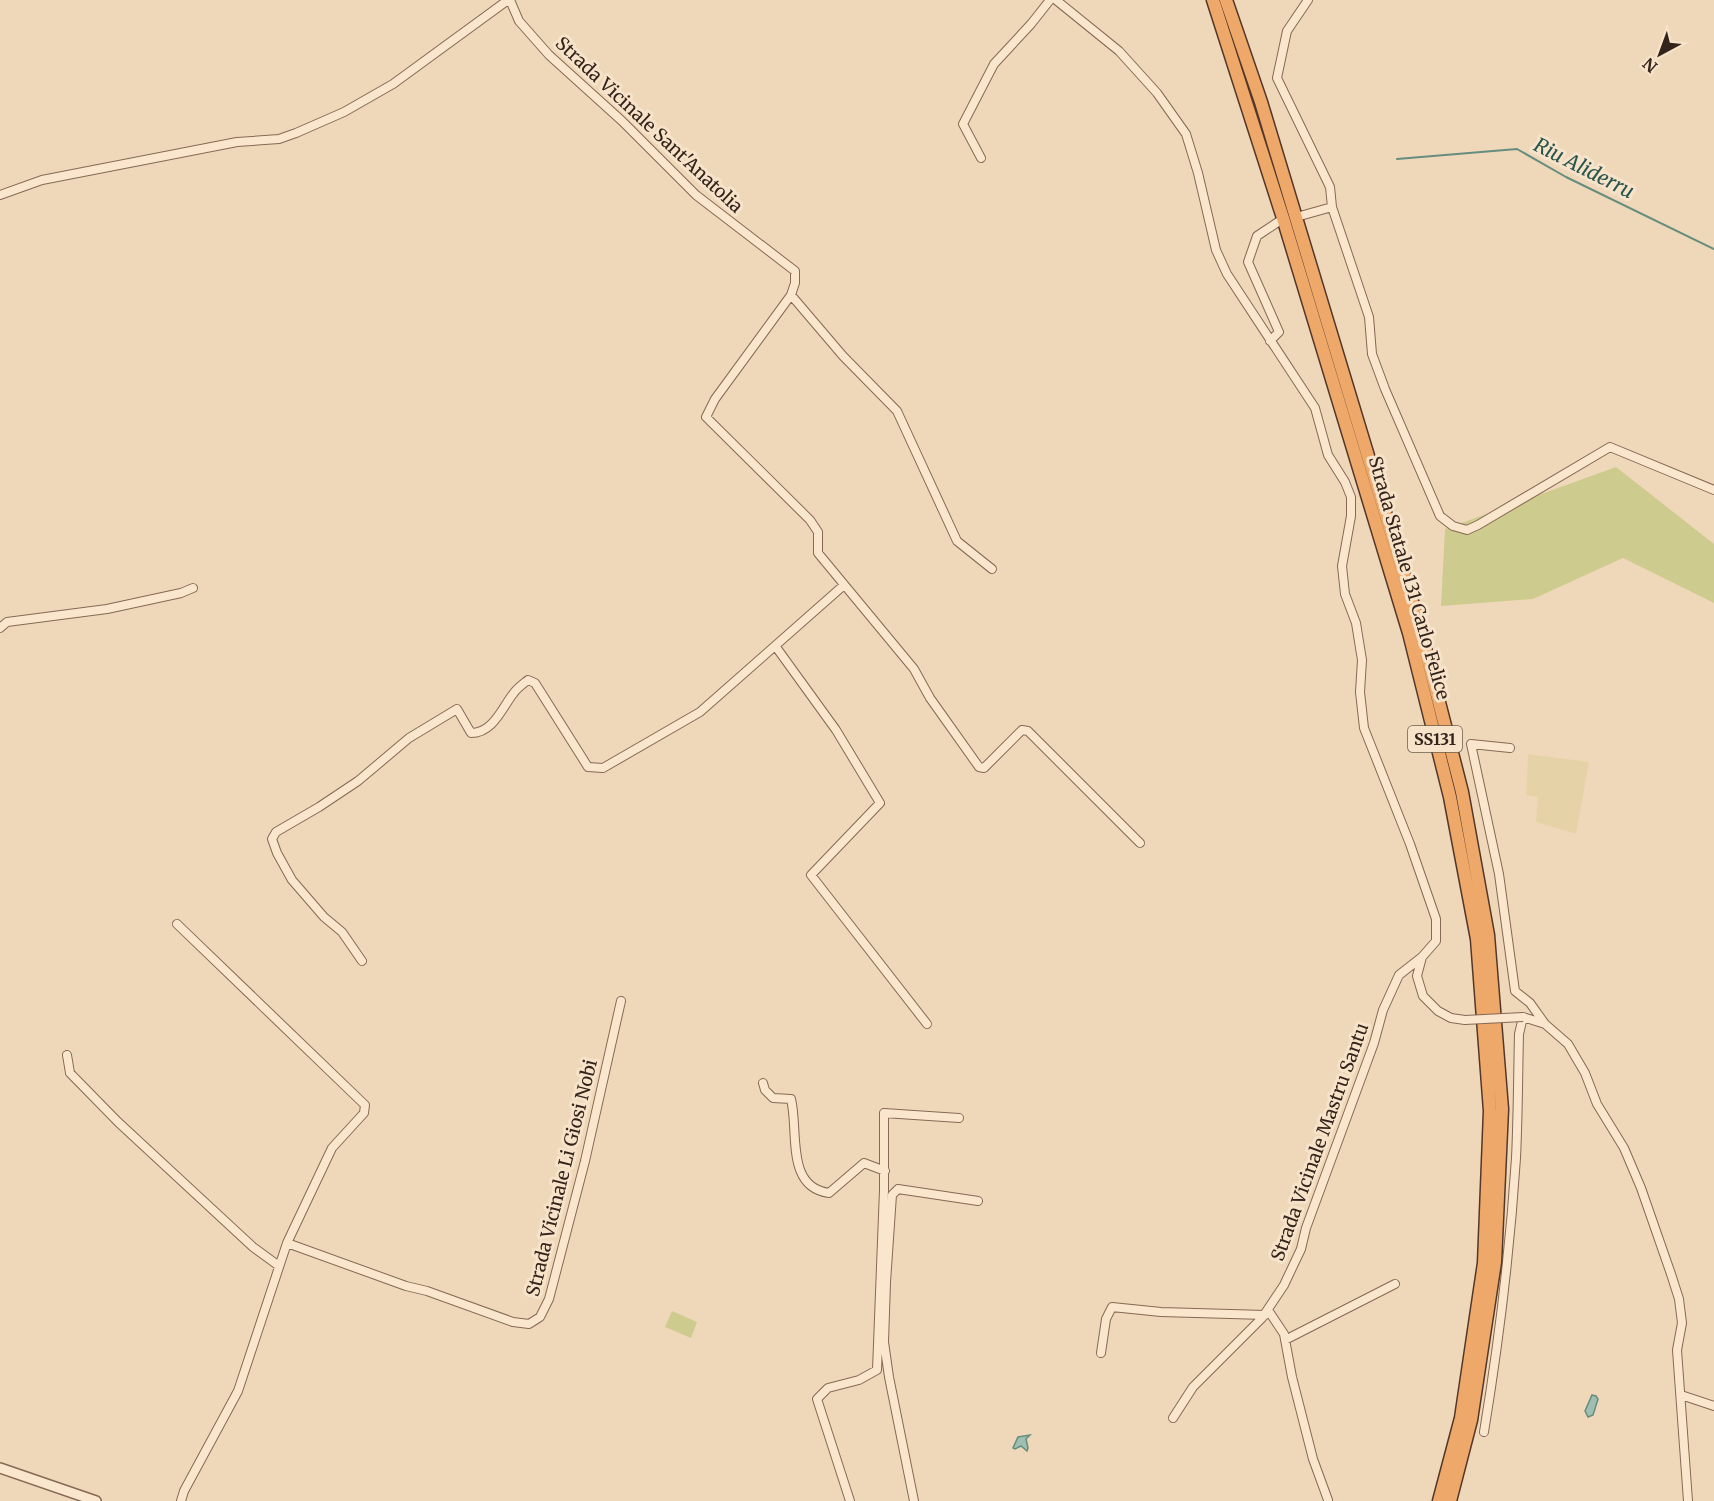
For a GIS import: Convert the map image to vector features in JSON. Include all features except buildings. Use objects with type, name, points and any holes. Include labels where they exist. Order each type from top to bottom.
[{"type":"highway","name":"Strada Statale 131 Carlo Felice","points":[[1213,0],[1283,218],[1409,633],[1450,797],[1477,939],[1490,1111],[1484,1263],[1461,1418],[1439,1501]]},
{"type":"highway","name":"Strada Statale 131 Carlo Felice","points":[[1226,0],[1261,102],[1420,628],[1462,792],[1488,935],[1502,1109],[1495,1262],[1471,1420],[1450,1501]]},
{"type":"street","points":[[0,195],[42,180],[237,142],[279,139],[296,133],[344,112],[393,84],[509,0]]},
{"type":"street","name":"Strada Vicinale Sant'Anatolia","points":[[509,0],[519,21],[549,55],[622,121],[696,195],[795,271],[792,295]]},
{"type":"street","points":[[981,158],[963,124],[994,64],[1050,0]]},
{"type":"street","points":[[1056,0],[1119,51],[1157,93],[1186,134],[1198,173],[1216,250],[1227,273],[1315,408],[1328,455],[1346,482],[1351,496],[1351,516],[1342,566],[1345,594],[1356,623],[1362,660],[1360,692],[1364,728],[1410,844],[1436,918],[1436,941],[1422,957],[1417,976],[1424,996],[1437,1011],[1451,1018],[1465,1020],[1523,1017],[1545,1024]]},
{"type":"street","points":[[1308,0],[1287,31],[1276,78],[1330,187],[1332,207],[1369,317],[1372,354],[1440,516],[1453,526],[1467,530],[1610,447],[1714,490]]},
{"type":"street","points":[[1300,216],[1332,207]]},
{"type":"street","points":[[1270,341],[1279,332],[1248,262],[1257,236],[1278,222]]},
{"type":"street","points":[[992,570],[957,541],[897,411],[843,356],[792,295],[715,399],[706,417],[810,520],[818,532],[818,553],[914,669],[930,698],[979,767],[984,768],[1022,730],[1028,731],[1140,843]]},
{"type":"street","points":[[362,961],[342,932],[324,917],[292,880],[272,839],[276,832],[358,781],[408,738],[457,709],[471,733],[477,733],[493,724],[514,692],[528,680],[535,683],[588,767],[603,768],[700,712],[844,585]]},
{"type":"street","points":[[0,628],[7,622],[107,609],[181,593],[193,588]]},
{"type":"street","points":[[776,647],[836,730],[880,803],[811,875],[927,1023]]},
{"type":"street","points":[[1510,748],[1471,744],[1500,874],[1515,991],[1530,1003],[1545,1024],[1568,1044],[1585,1073],[1596,1104],[1624,1148],[1641,1188],[1679,1299],[1682,1323],[1677,1350],[1688,1501]]},
{"type":"street","points":[[177,924],[365,1105],[363,1113],[332,1148],[287,1243],[238,1391],[184,1491],[181,1501]]},
{"type":"street","name":"Strada Vicinale Mastru Santu","points":[[1173,1418],[1193,1387],[1266,1312],[1284,1285],[1301,1249],[1306,1228],[1374,1043],[1383,1010],[1399,975],[1422,957]]},
{"type":"street","name":"Strada Vicinale Li Giosi Nobi","points":[[287,1243],[513,1322],[529,1324],[540,1317],[549,1299],[585,1161],[621,1001]]},
{"type":"street","points":[[1484,1432],[1507,1272],[1516,1157],[1519,1034],[1523,1017]]},
{"type":"street","points":[[67,1055],[70,1073],[118,1122],[253,1247],[279,1266]]},
{"type":"street","points":[[763,1083],[765,1090],[773,1098],[791,1100],[797,1163],[801,1175],[816,1191],[829,1193],[864,1163],[885,1171]]},
{"type":"street","points":[[850,1501],[817,1399],[828,1388],[859,1380],[877,1370],[885,1171],[884,1113],[958,1118]]},
{"type":"street","points":[[914,1501],[884,1342],[892,1195],[898,1189],[978,1201]]},
{"type":"street","points":[[1285,1340],[1395,1284]]},
{"type":"street","points":[[1101,1353],[1106,1319],[1112,1306],[1161,1312],[1266,1312],[1284,1334],[1292,1377],[1313,1459],[1328,1500]]},
{"type":"street","points":[[1681,1395],[1714,1406]]},
{"type":"street","points":[[0,1468],[96,1501]]},
{"type":"shaded area","points":[[1616,467],[1714,544],[1714,603],[1623,558],[1533,599],[1441,606],[1445,529]]},
{"type":"shaded area","points":[[1528,754],[1589,762],[1576,834],[1536,822],[1538,797],[1526,795]]},
{"type":"shaded area","points":[[672,1311],[697,1322],[691,1338],[665,1327]]},
{"type":"shaded area","points":[[1592,1395],[1598,1399],[1593,1415],[1588,1417],[1585,1411]]},
{"type":"shaded area","points":[[1030,1435],[1026,1439],[1027,1451],[1021,1446],[1013,1448],[1018,1437]]},
{"type":"waterway","name":"Riu Aliderru","points":[[1397,159],[1517,149],[1566,177],[1714,249]]}]
